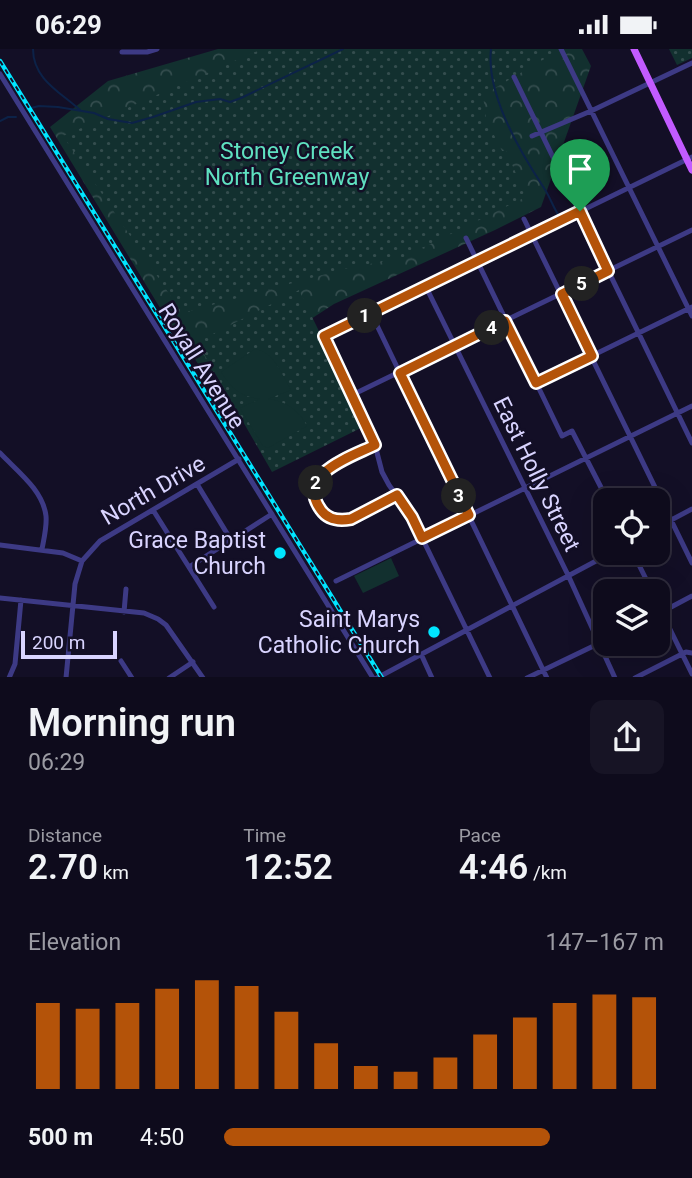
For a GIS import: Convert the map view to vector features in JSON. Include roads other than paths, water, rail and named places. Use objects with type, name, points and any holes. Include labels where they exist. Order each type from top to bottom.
[{"type":"main road","points":[[634,49],[690,158],[692,170]]},
{"type":"street","points":[[122,52],[147,52],[157,49]]},
{"type":"street","points":[[561,49],[692,316]]},
{"type":"street","points":[[532,136],[692,63]]},
{"type":"street","name":"Royall Avenue","points":[[0,74],[375,677]]},
{"type":"street","points":[[514,77],[692,443]]},
{"type":"street","points":[[490,677],[412,517],[382,472],[375,445],[324,336],[690,158]]},
{"type":"street","points":[[524,219],[692,563]]},
{"type":"street","points":[[352,395],[692,230]]},
{"type":"street","points":[[466,238],[562,436],[572,431],[602,488]]},
{"type":"street","name":"East Holly Street","points":[[426,287],[593,630]]},
{"type":"street","points":[[536,383],[690,308]]},
{"type":"street","points":[[371,313],[547,677]]},
{"type":"street","points":[[336,581],[692,406]]},
{"type":"street","points":[[375,445],[337,464],[320,476],[314,488],[318,507],[324,515],[333,519],[351,519],[397,495]]},
{"type":"street","points":[[0,453],[40,497],[46,515],[42,549]]},
{"type":"street","name":"North Drive","points":[[82,561],[100,541],[239,459]]},
{"type":"street","points":[[197,484],[231,540]]},
{"type":"street","points":[[671,520],[692,509]]},
{"type":"street","points":[[153,510],[214,607]]},
{"type":"street","points":[[190,567],[272,514]]},
{"type":"street","points":[[0,545],[63,553],[82,561],[75,584],[66,677]]},
{"type":"street","points":[[375,677],[593,562]]},
{"type":"street","points":[[124,612],[126,589]]},
{"type":"street","points":[[670,608],[692,596]]},
{"type":"street","points":[[0,598],[144,613],[166,625],[203,677]]},
{"type":"street","points":[[9,677],[15,664],[21,600]]},
{"type":"street","points":[[670,632],[692,674]]},
{"type":"street","points":[[527,677],[593,646]]},
{"type":"street","points":[[635,677],[686,652],[692,653]]},
{"type":"street","points":[[421,653],[432,677]]},
{"type":"street","name":"East Holly Street","points":[[605,656],[615,677]]},
{"type":"street","points":[[121,661],[132,677]]},
{"type":"street","points":[[169,677],[193,662]]},
{"type":"waterway","points":[[33,49],[34,59],[43,77],[80,110]]},
{"type":"waterway","points":[[27,109],[39,106],[58,107],[132,123],[196,102],[220,99],[230,102],[343,49]]},
{"type":"waterway","points":[[491,49],[491,66],[499,103],[515,140],[559,216]]},
{"type":"waterway","points":[[0,121],[16,117]]},
{"type":"railway","points":[[0,61],[381,677]]},
{"type":"place","name":"Grace Baptist Church","points":[[280,553]]},
{"type":"place","name":"Saint Marys Catholic Church","points":[[434,632]]},
{"type":"park label","name":"Stoney Creek North Greenway","points":[[287,164]]}]
